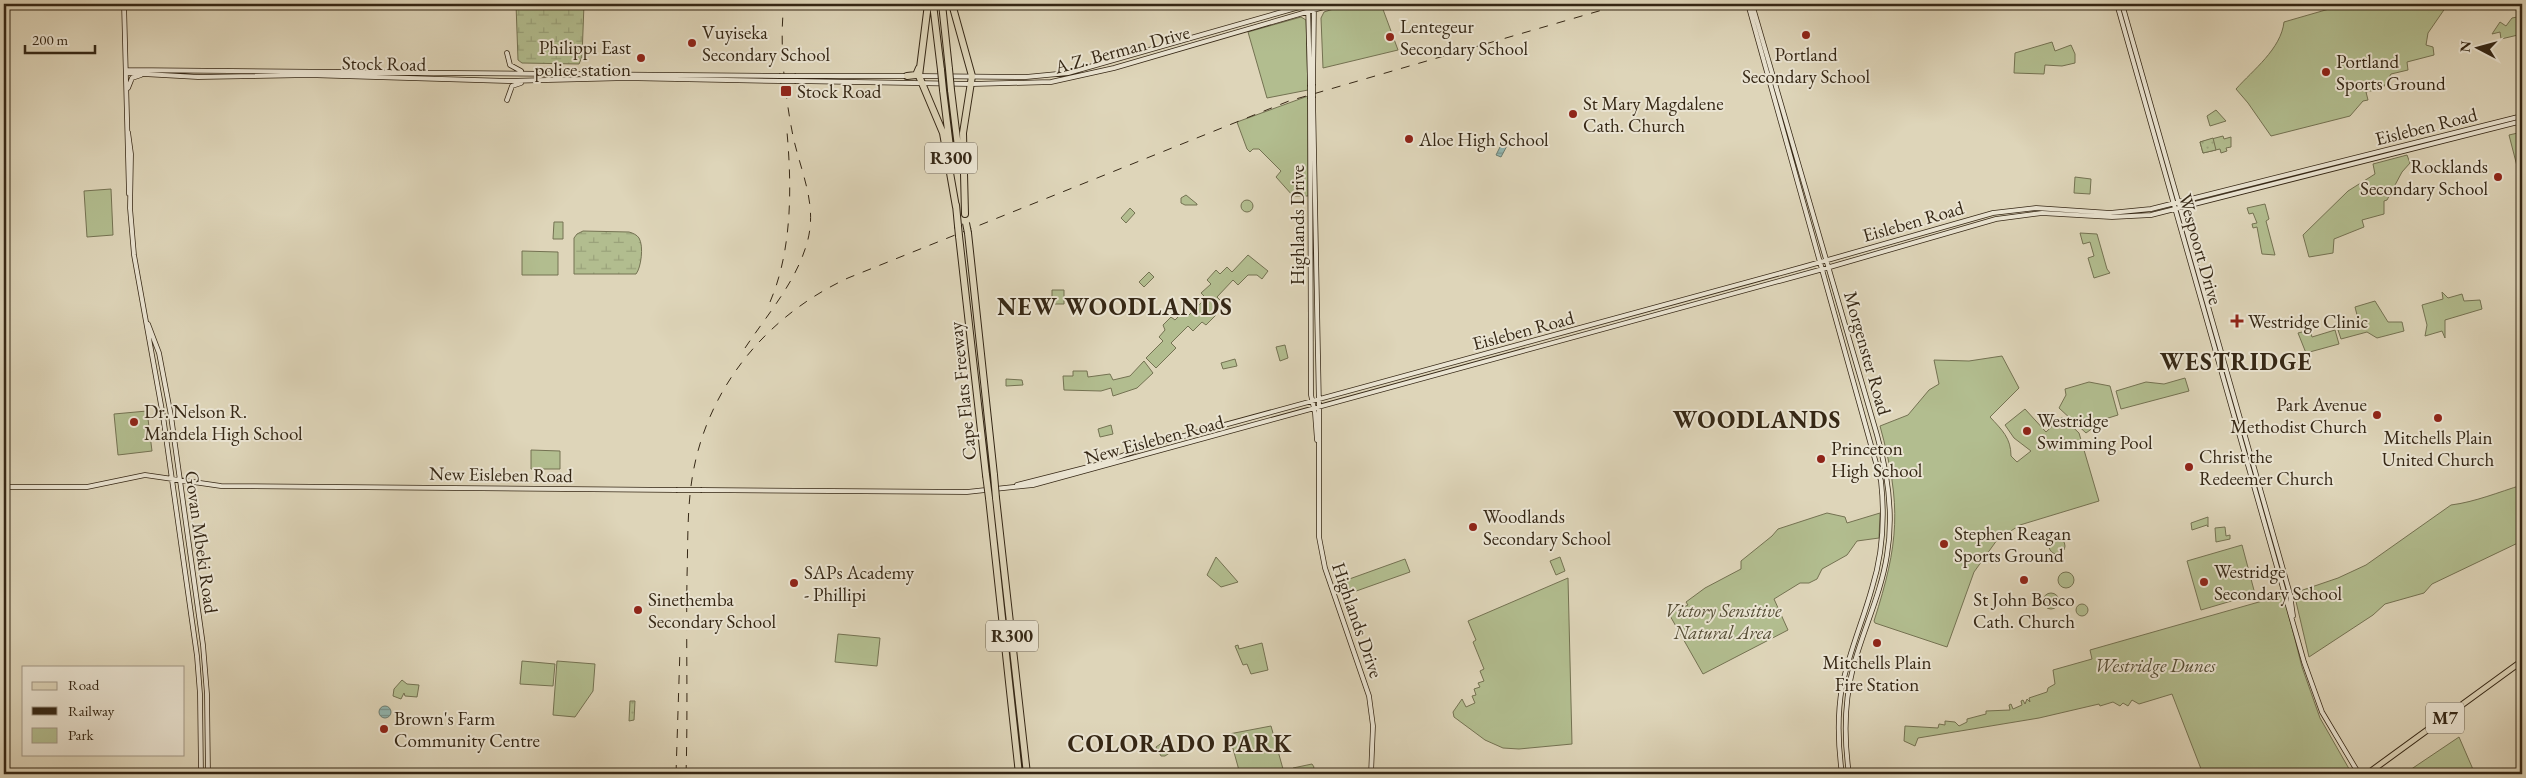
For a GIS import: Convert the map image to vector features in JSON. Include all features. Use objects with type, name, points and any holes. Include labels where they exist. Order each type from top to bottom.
[{"type":"highway","points":[[928,4],[919,76],[943,133],[956,207]]},
{"type":"highway","name":"Cape Flats Freeway","points":[[933,4],[1019,774]]},
{"type":"highway","name":"Cape Flats Freeway","points":[[942,4],[1027,774]]},
{"type":"highway","points":[[952,4],[972,76],[963,133],[965,214]]},
{"type":"highway","points":[[907,76],[915,75],[919,71],[925,30]]},
{"type":"main road","name":"Govan Mbeki Road","points":[[124,4],[128,132],[131,154],[130,208],[134,255],[172,478],[198,673],[200,774]]},
{"type":"main road","name":"A.Z. Berman Drive","points":[[972,76],[1036,77],[1073,72],[1309,4]]},
{"type":"main road","name":"Highlands Drive","points":[[1309,4],[1312,85]]},
{"type":"main road","name":"Highlands Drive","points":[[1314,4],[1312,85],[1312,401],[1318,444]]},
{"type":"main road","name":"A.Z. Berman Drive","points":[[972,84],[1051,82],[1084,76],[1334,4]]},
{"type":"main road","name":"Morgenster Road","points":[[1748,4],[1876,456],[1883,499],[1883,536],[1877,569],[1848,660],[1841,695],[1838,729],[1842,774]]},
{"type":"main road","name":"Morgenster Road","points":[[1752,4],[1882,452],[1890,506],[1890,532],[1884,570],[1849,689],[1845,740],[1849,774]]},
{"type":"main road","name":"Wespoort Drive","points":[[2117,4],[2177,206]]},
{"type":"main road","name":"Wespoort Drive","points":[[2122,4],[2304,662],[2322,712],[2358,774]]},
{"type":"main road","points":[[507,53],[512,67],[529,73]]},
{"type":"main road","name":"Stock Road","points":[[126,71],[529,73],[780,79]]},
{"type":"main road","name":"Stock Road","points":[[126,71],[198,77],[309,75],[533,80],[972,76]]},
{"type":"main road","points":[[127,93],[132,78],[146,74]]},
{"type":"main road","points":[[919,76],[923,81],[958,84]]},
{"type":"main road","name":"Stock Road","points":[[796,79],[972,84]]},
{"type":"main road","points":[[507,100],[512,86],[533,80]]},
{"type":"main road","name":"Highlands Drive","points":[[1312,99],[1319,407],[1318,522],[1320,550],[1369,696],[1372,726],[1371,774]]},
{"type":"main road","name":"Eisleben Road","points":[[1312,401],[2002,211],[2043,208],[2123,212],[2177,206],[2522,116]]},
{"type":"main road","name":"Eisleben Road","points":[[1314,409],[1822,270],[2005,217],[2042,213],[2125,217],[2177,206],[2522,121]]},
{"type":"main road","name":"Govan Mbeki Road","points":[[145,317],[160,353],[181,490],[206,672],[208,774]]},
{"type":"main road","name":"New Eisleben Road","points":[[1000,490],[1100,464],[1142,448],[1312,401]]},
{"type":"main road","name":"New Eisleben Road","points":[[4,487],[87,487],[133,476],[160,476],[196,483],[236,486],[953,492],[1000,490],[1045,483],[1314,409]]},
{"type":"main road","points":[[160,476],[168,474],[170,465]]},
{"type":"main road","points":[[181,490],[186,484],[196,483]]},
{"type":"main road","name":"M7","points":[[2367,774],[2522,661]]},
{"type":"green space","points":[[516,4],[584,4],[582,57],[579,64],[522,63],[518,60]]},
{"type":"green space","points":[[1349,4],[1381,4],[1398,50],[1323,68],[1321,18],[1324,12]]},
{"type":"green space","name":"Portland Sports Ground","points":[[2328,4],[2407,4],[2410,7],[2424,4],[2448,4],[2428,33],[2426,45],[2433,47],[2434,55],[2407,62],[2408,70],[2391,74],[2383,88],[2366,92],[2368,100],[2363,101],[2350,116],[2271,136],[2236,89],[2272,50],[2282,32],[2284,22],[2329,9]]},
{"type":"green space","points":[[2522,16],[2522,41],[2520,42],[2518,35],[2501,39],[2500,32],[2492,34],[2500,22],[2506,26],[2512,18]]},
{"type":"green space","points":[[1301,17],[1306,20],[1308,90],[1267,98],[1248,32]]},
{"type":"green space","points":[[2052,42],[2055,51],[2071,45],[2075,54],[2075,63],[2062,66],[2045,65],[2044,74],[2014,73],[2015,53]]},
{"type":"green space","points":[[1308,96],[1308,196],[1293,196],[1276,177],[1281,171],[1259,149],[1253,149],[1250,152],[1247,149],[1237,122]]},
{"type":"green space","points":[[2216,110],[2226,121],[2210,126],[2207,116]]},
{"type":"green space","points":[[2522,132],[2522,169],[2518,170],[2509,135]]},
{"type":"green space","points":[[2223,136],[2224,139],[2231,137],[2231,147],[2226,148],[2227,151],[2221,153],[2220,149],[2203,153],[2200,142]]},
{"type":"green space","points":[[2213,138],[2216,150],[2203,153],[2200,142]]},
{"type":"green space","points":[[2407,155],[2410,163],[2402,172],[2387,200],[2384,201],[2384,214],[2362,220],[2364,227],[2334,239],[2333,253],[2309,257],[2303,235],[2348,191],[2375,174],[2373,164]]},
{"type":"green space","points":[[2075,177],[2091,179],[2090,194],[2074,193]]},
{"type":"green space","points":[[111,189],[113,235],[87,237],[84,191]]},
{"type":"green space","points":[[1186,195],[1197,205],[1181,203],[1181,198]]},
{"type":"green space","points":[[1245,200],[1249,200],[1253,206],[1249,212],[1245,212],[1241,208],[1241,204]]},
{"type":"green space","points":[[2265,204],[2269,219],[2266,221],[2275,255],[2262,254],[2257,227],[2253,228],[2252,224],[2257,223],[2253,213],[2249,214],[2247,208]]},
{"type":"green space","points":[[1130,208],[1135,213],[1126,223],[1121,218]]},
{"type":"green space","points":[[554,222],[563,222],[563,239],[553,239]]},
{"type":"green space","points":[[583,231],[629,232],[637,236],[641,242],[642,251],[636,274],[574,274],[574,238]]},
{"type":"green space","points":[[2080,233],[2097,234],[2107,269],[2110,273],[2094,278],[2088,258],[2094,256],[2090,242],[2083,244]]},
{"type":"green space","points":[[522,251],[558,252],[558,275],[522,275]]},
{"type":"green space","points":[[1248,255],[1268,271],[1262,279],[1257,275],[1248,275],[1238,285],[1233,280],[1217,297],[1222,302],[1212,311],[1216,315],[1206,325],[1202,322],[1193,331],[1188,326],[1171,343],[1176,348],[1156,368],[1146,358],[1163,341],[1159,337],[1165,330],[1163,325],[1171,317],[1175,320],[1184,311],[1189,315],[1206,298],[1201,293],[1211,284],[1207,280],[1216,270],[1220,274],[1227,267],[1232,272]]},
{"type":"green space","points":[[1149,272],[1154,277],[1144,287],[1139,282]]},
{"type":"green space","points":[[1052,290],[1064,290],[1064,304],[1052,304]]},
{"type":"green space","points":[[2442,292],[2448,298],[2462,294],[2464,301],[2480,300],[2482,309],[2445,320],[2445,338],[2442,331],[2425,336],[2427,325],[2422,305],[2443,299]]},
{"type":"green space","points":[[2375,301],[2388,322],[2402,322],[2404,331],[2377,338],[2367,332],[2341,339],[2338,330],[2359,323],[2355,307]]},
{"type":"green space","points":[[2310,330],[2312,337],[2335,330],[2339,344],[2306,353],[2298,333]]},
{"type":"green space","points":[[1285,345],[1288,358],[1280,361],[1276,347]]},
{"type":"green space","points":[[2002,356],[2019,388],[1990,417],[2008,439],[2011,456],[2017,462],[2031,451],[2014,438],[2005,425],[2025,409],[2046,432],[2062,417],[2079,433],[2099,501],[2020,525],[1997,540],[1974,572],[1947,647],[1875,623],[1874,621],[1889,569],[1895,524],[1892,479],[1880,426],[1908,415],[1929,390],[1939,384],[1934,360],[1969,361]]},
{"type":"green space","points":[[1235,359],[1237,366],[1223,369],[1221,363]]},
{"type":"green space","points":[[1144,361],[1153,373],[1137,388],[1113,396],[1111,388],[1101,391],[1064,390],[1063,376],[1073,376],[1073,371],[1087,371],[1088,377],[1110,374],[1113,380],[1130,376]]},
{"type":"green space","points":[[2185,378],[2189,391],[2121,409],[2116,391],[2146,382],[2164,384]]},
{"type":"green space","points":[[1006,379],[1022,380],[1023,385],[1006,386]]},
{"type":"green space","points":[[2089,382],[2110,386],[2118,415],[2105,419],[2086,433],[2059,408],[2066,395],[2065,389]]},
{"type":"green space","points":[[147,411],[152,451],[118,455],[114,414]]},
{"type":"green space","points":[[1111,425],[1113,434],[1100,437],[1098,429]]},
{"type":"green space","points":[[531,450],[560,451],[560,469],[531,469]]},
{"type":"green space","points":[[2522,485],[2522,541],[2432,584],[2424,593],[2385,604],[2373,615],[2309,657],[2294,593],[2338,578],[2366,565],[2451,505],[2478,499]]},
{"type":"green space","name":"Victory Sensitive Natural Area","points":[[1827,513],[1845,517],[1847,523],[1880,513],[1879,538],[1857,541],[1847,555],[1822,569],[1817,579],[1809,583],[1800,583],[1774,599],[1788,630],[1703,674],[1669,614],[1688,605],[1686,602],[1705,588],[1741,569],[1741,561],[1778,529]]},
{"type":"green space","points":[[2208,517],[2208,527],[2207,525],[2192,530],[2191,523]]},
{"type":"green space","points":[[2225,527],[2226,536],[2230,535],[2230,539],[2216,542],[2215,528]]},
{"type":"green space","points":[[2057,538],[2065,546],[2057,554],[2049,546]]},
{"type":"green space","points":[[2242,545],[2255,594],[2201,610],[2187,561]]},
{"type":"green space","points":[[1216,557],[1238,582],[1221,587],[1207,575]]},
{"type":"green space","points":[[1560,557],[1565,571],[1556,575],[1550,561]]},
{"type":"green space","points":[[1405,559],[1410,572],[1345,595],[1341,582]]},
{"type":"green space","points":[[2066,572],[2072,574],[2074,580],[2072,586],[2066,588],[2060,586],[2058,580],[2060,574]]},
{"type":"green space","points":[[1568,578],[1572,744],[1519,749],[1503,748],[1485,740],[1454,717],[1453,712],[1462,699],[1466,707],[1475,703],[1472,696],[1476,695],[1474,689],[1480,687],[1478,683],[1484,681],[1480,671],[1484,669],[1473,642],[1476,640],[1468,621]]},
{"type":"green space","points":[[2051,593],[2059,601],[2051,609],[2043,601]]},
{"type":"green space","name":"Westridge Dunes","points":[[2280,596],[2285,600],[2302,667],[2320,718],[2352,774],[2203,774],[2172,694],[2139,704],[2132,700],[2128,706],[2123,703],[2120,706],[2113,702],[2100,706],[2099,704],[2039,718],[1918,738],[1915,746],[1904,741],[1905,726],[1938,728],[1939,724],[1945,725],[1945,721],[1955,722],[1959,726],[1967,722],[1967,719],[1986,714],[1986,711],[2010,710],[2009,705],[2011,704],[2013,709],[2022,705],[2021,701],[2023,700],[2025,704],[2027,699],[2030,702],[2029,698],[2047,692],[2048,688],[2055,684],[2053,670],[2092,659],[2090,650]]},
{"type":"green space","points":[[2084,604],[2087,605],[2087,615],[2080,616],[2077,615],[2076,608],[2077,605]]},
{"type":"green space","points":[[838,634],[880,638],[877,666],[835,662]]},
{"type":"green space","points":[[1262,643],[1268,670],[1251,674],[1247,664],[1243,665],[1235,646],[1238,645],[1239,649]]},
{"type":"green space","points":[[522,661],[555,664],[553,686],[520,684]]},
{"type":"green space","points":[[557,661],[595,664],[593,691],[575,717],[553,715]]},
{"type":"green space","points":[[402,680],[407,684],[419,685],[417,697],[405,696],[404,693],[401,699],[393,696],[394,689]]},
{"type":"green space","points":[[630,701],[635,701],[634,720],[629,721]]},
{"type":"green space","points":[[1271,726],[1283,769],[1291,771],[1293,768],[1312,764],[1314,767],[1311,774],[1279,774],[1276,770],[1262,774],[1240,774],[1229,734]]},
{"type":"green space","points":[[2459,737],[2475,774],[2404,774]]},
{"type":"green space","points":[[1166,740],[1171,748],[1171,752],[1161,756],[1156,747]]},
{"type":"water","points":[[1504,139],[1509,142],[1501,157],[1496,155]]},
{"type":"water","points":[[385,706],[391,712],[385,718],[379,712]]},
{"type":"railway","points":[[745,348],[780,298],[796,271],[807,243],[810,229],[810,202],[793,136],[785,87],[782,36],[784,4]]},
{"type":"railway","points":[[686,774],[688,516],[690,491],[699,446],[711,415],[726,386],[744,359],[766,335],[791,313],[818,294],[848,278],[1289,101],[1623,4]]},
{"type":"railway","points":[[770,302],[783,262],[789,219],[790,175],[787,132]]},
{"type":"railway","points":[[676,774],[680,649]]},
{"type":"place","name":"Portland Secondary School","points":[[1806,35]]},
{"type":"place","name":"Lentegeur Secondary School","points":[[1390,37]]},
{"type":"place","name":"Vuyiseka Secondary School","points":[[692,43]]},
{"type":"place","name":"Philippi East police station","points":[[641,58]]},
{"type":"place","name":"Portland Sports Ground","points":[[2326,72]]},
{"type":"place","name":"Stock Road","points":[[786,91]]},
{"type":"place","name":"St Mary Magdalene Cath. Church","points":[[1573,114]]},
{"type":"place","name":"Aloe High School","points":[[1409,139]]},
{"type":"place","name":"Rocklands Secondary School","points":[[2498,177]]},
{"type":"place","name":"Westridge Clinic","points":[[2237,321]]},
{"type":"place","name":"Park Avenue Methodist Church","points":[[2377,415]]},
{"type":"place","name":"Mitchells Plain United Church","points":[[2438,418]]},
{"type":"place","name":"Dr. Nelson R. Mandela High School","points":[[134,422]]},
{"type":"place","name":"Westridge Swimming Pool","points":[[2027,431]]},
{"type":"place","name":"Princeton High School","points":[[1821,459]]},
{"type":"place","name":"Christ the Redeemer Church","points":[[2189,467]]},
{"type":"place","name":"Woodlands Secondary School","points":[[1473,527]]},
{"type":"place","name":"Stephen Reagan Sports Ground","points":[[1944,544]]},
{"type":"place","name":"St John Bosco Cath. Church","points":[[2024,580]]},
{"type":"place","name":"Westridge Secondary School","points":[[2204,582]]},
{"type":"place","name":"SAPs Academy - Phillipi","points":[[794,583]]},
{"type":"place","name":"Sinethemba Secondary School","points":[[638,610]]},
{"type":"place","name":"Mitchells Plain Fire Station","points":[[1877,643]]},
{"type":"place","name":"Brown's Farm Community Centre","points":[[384,729]]},
{"type":"district","name":"NEW WOODLANDS","points":[[1115,307]]},
{"type":"district","name":"WESTRIDGE","points":[[2236,362]]},
{"type":"district","name":"WOODLANDS","points":[[1757,420]]},
{"type":"district","name":"COLORADO PARK","points":[[1180,744]]}]
